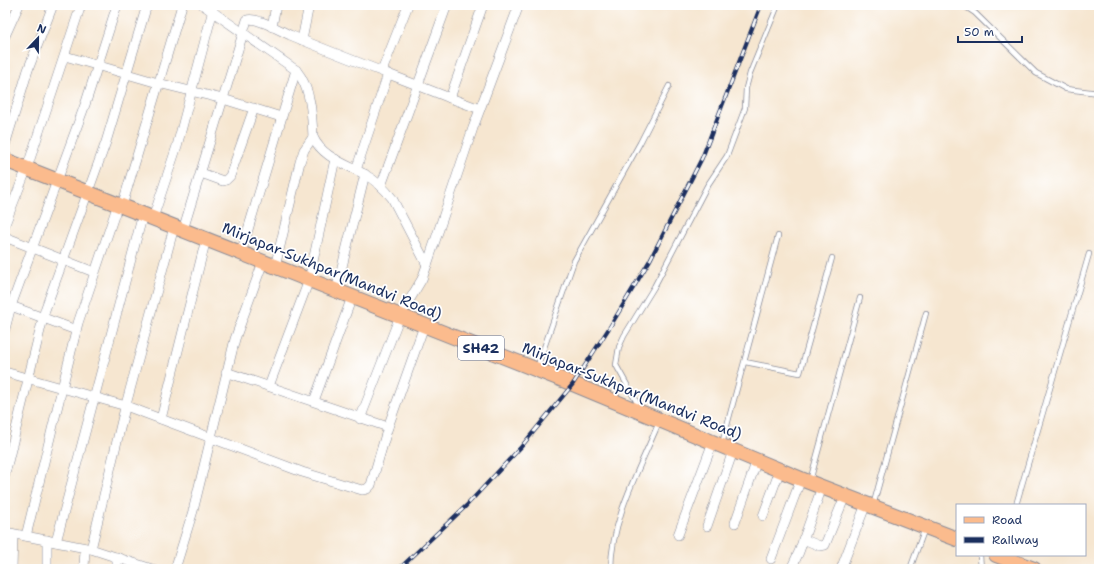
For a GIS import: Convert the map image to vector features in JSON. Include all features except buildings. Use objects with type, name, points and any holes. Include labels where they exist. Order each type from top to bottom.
[{"type":"main road","name":"Mirjapar-Sukhpar(Mandvi Road)","points":[[5,160],[536,370],[845,496],[956,539]]},
{"type":"main road","points":[[1000,556],[1034,569]]},
{"type":"street","points":[[5,36],[19,5]]},
{"type":"street","points":[[5,145],[28,70],[53,5]]},
{"type":"street","points":[[5,224],[27,168],[81,5]]},
{"type":"street","points":[[5,329],[11,306],[98,65],[117,5]]},
{"type":"street","points":[[5,474],[42,318],[62,260],[89,193],[106,142],[147,5]]},
{"type":"street","points":[[26,536],[76,330],[94,272],[120,205],[182,5]]},
{"type":"street","points":[[203,5],[213,10],[296,70],[303,78],[308,91],[316,143],[335,159],[365,174],[381,186],[392,198],[427,265]]},
{"type":"street","points":[[272,27],[276,5]]},
{"type":"street","points":[[302,40],[309,5]]},
{"type":"street","points":[[356,170],[385,72],[408,5]]},
{"type":"street","points":[[381,186],[447,5]]},
{"type":"street","points":[[450,98],[483,5]]},
{"type":"street","points":[[360,419],[400,316],[422,278],[427,265],[480,109],[519,5]]},
{"type":"street","points":[[56,542],[94,398],[148,216],[176,146],[213,10]]},
{"type":"street","points":[[84,569],[88,548],[126,406],[179,228],[201,173],[242,32],[249,19],[480,109]]},
{"type":"street","points":[[65,56],[158,83],[223,99],[281,117]]},
{"type":"street","points":[[241,253],[296,70]]},
{"type":"street","points":[[201,173],[223,181],[230,176],[254,108]]},
{"type":"street","points":[[175,569],[192,511],[235,339],[269,264],[304,150],[314,137]]},
{"type":"street","points":[[269,386],[309,280],[335,159]]},
{"type":"street","points":[[336,291],[365,174]]},
{"type":"street","points":[[5,237],[32,249],[94,272]]},
{"type":"street","points":[[161,419],[206,239]]},
{"type":"street","points":[[314,402],[352,297]]},
{"type":"street","points":[[11,306],[76,330]]},
{"type":"street","points":[[5,372],[28,380],[126,406],[302,472],[362,490],[367,489],[371,485],[388,428],[424,326]]},
{"type":"street","points":[[226,372],[388,428]]},
{"type":"street","points":[[707,526],[723,446]]},
{"type":"street","points":[[678,534],[723,446]]},
{"type":"street","points":[[735,523],[758,460]]},
{"type":"street","points":[[763,516],[780,470]]},
{"type":"street","points":[[790,569],[803,539],[811,482]]},
{"type":"street","points":[[771,559],[811,482]]},
{"type":"street","points":[[803,539],[820,546],[825,545],[845,496]]},
{"type":"street","points":[[841,569],[870,505]]},
{"type":"street","points":[[12,569],[9,533],[88,548],[150,569]]},
{"type":"street","points":[[47,540],[47,569]]},
{"type":"street","points":[[116,557],[116,569]]},
{"type":"lane","points":[[642,413],[616,365],[619,347],[624,336],[654,287],[706,186],[727,156],[744,114],[746,88],[750,73],[778,5]]},
{"type":"lane","points":[[963,5],[975,13],[1036,73],[1066,88],[1099,93]]},
{"type":"lane","points":[[536,370],[574,261],[640,143],[669,86]]},
{"type":"lane","points":[[723,446],[778,236]]},
{"type":"lane","points":[[1016,504],[1088,254]]},
{"type":"lane","points":[[744,362],[794,373],[800,372],[832,258]]},
{"type":"lane","points":[[811,482],[860,298]]},
{"type":"lane","points":[[870,505],[926,313]]},
{"type":"lane","points":[[611,569],[612,546],[618,523],[660,420]]},
{"type":"lane","points":[[910,569],[926,527]]},
{"type":"lane","points":[[980,556],[981,569]]},
{"type":"railway","points":[[399,569],[466,506],[521,447],[573,384],[611,325],[650,260],[702,158],[761,5]]}]
